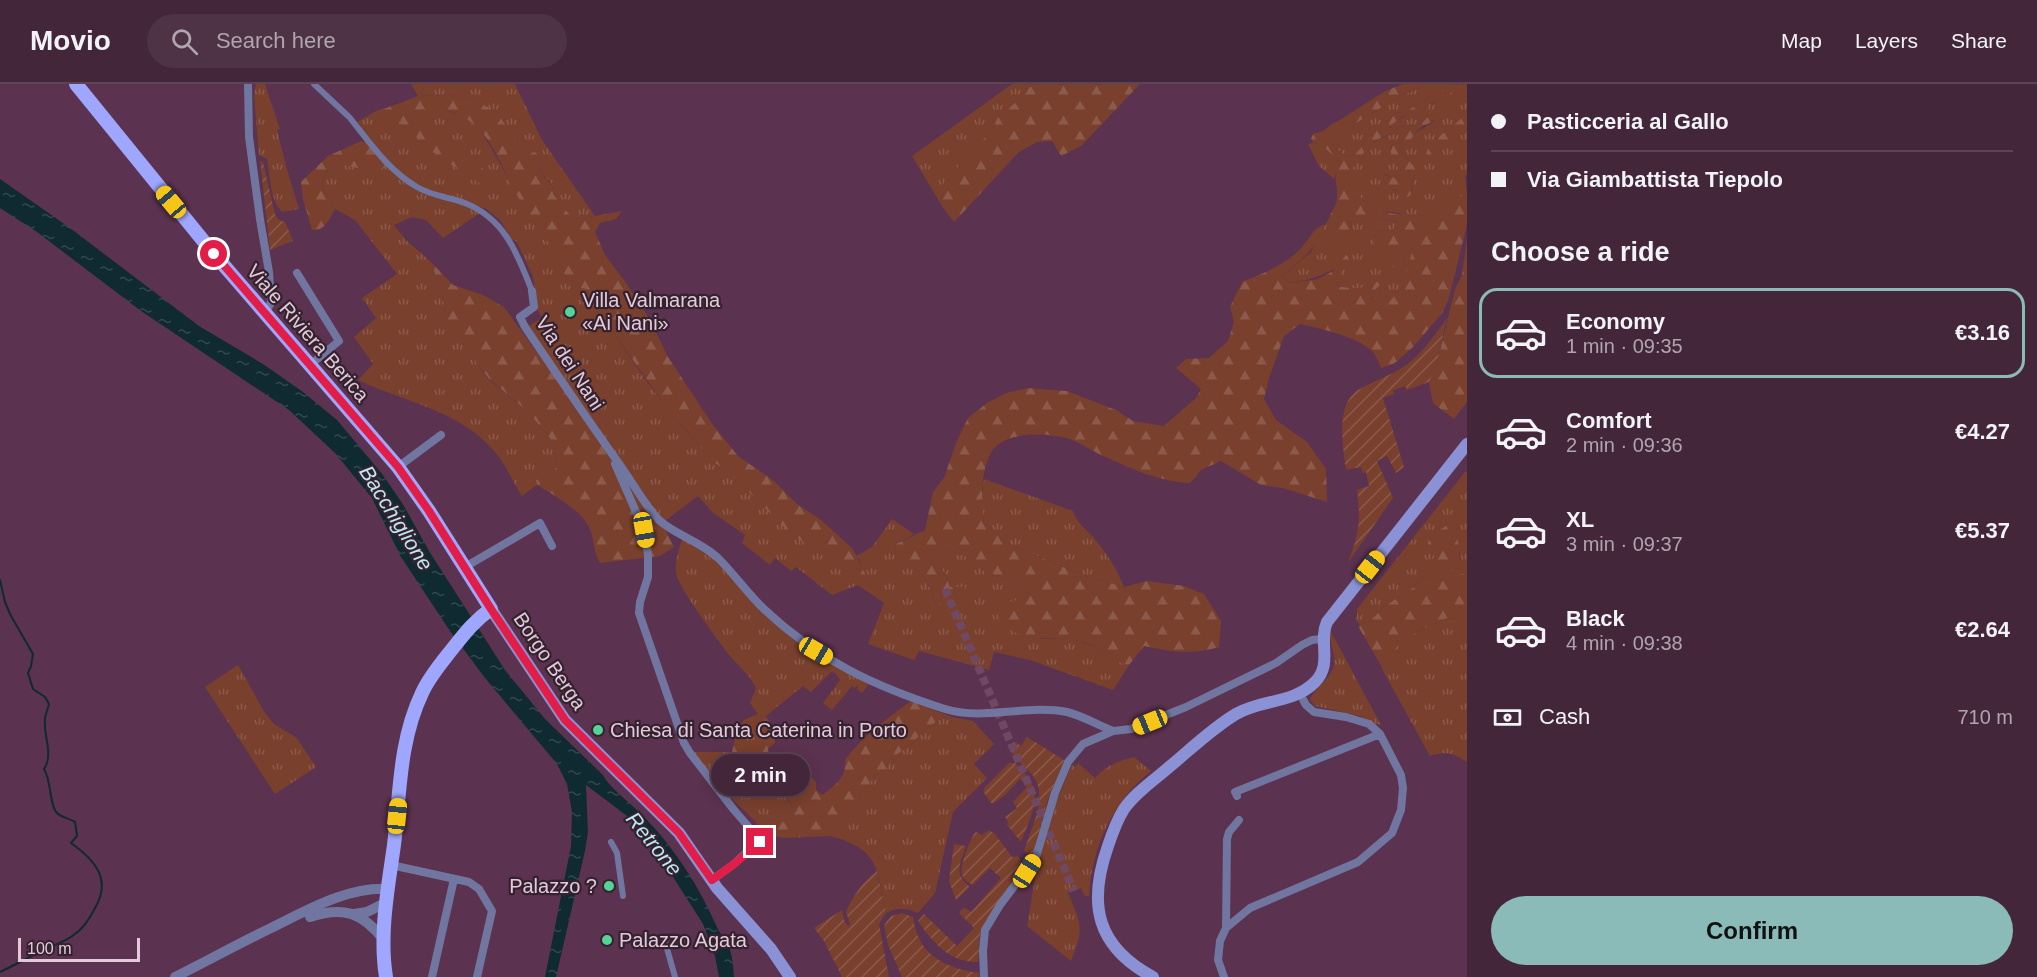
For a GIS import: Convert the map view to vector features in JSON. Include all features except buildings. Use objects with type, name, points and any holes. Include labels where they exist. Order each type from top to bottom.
[{"type":"main road","name":"Viale Riviera Berica","points":[[76,84],[214,254],[398,467],[429,511],[491,609]]},
{"type":"main road","points":[[1153,977],[1135,967],[1112,946],[1100,921],[1098,891],[1101,869],[1120,818],[1137,794],[1207,735],[1235,715],[1267,701],[1300,694],[1313,684],[1323,671],[1325,655],[1323,639],[1327,622],[1467,444]]},
{"type":"main road","points":[[386,977],[384,940],[391,866],[404,746],[413,714],[423,691],[444,660],[476,619],[491,609]]},
{"type":"main road","name":"Borgo Berga","points":[[491,609],[565,720],[679,833],[712,880],[771,949],[790,977]]},
{"type":"street","points":[[248,84],[249,137],[269,272],[271,303],[266,312]]},
{"type":"street","points":[[314,84],[349,117],[389,166],[417,187],[429,193],[463,202],[483,211],[497,223],[520,259],[532,291]]},
{"type":"street","points":[[297,273],[339,341],[310,365]]},
{"type":"street","name":"Via dei Nani","points":[[532,291],[534,307],[520,317],[587,420],[613,455]]},
{"type":"street","points":[[398,467],[441,435]]},
{"type":"street","points":[[613,455],[644,502],[666,526],[691,538],[718,557],[765,610],[816,651],[861,677],[888,690],[958,712],[968,714],[1067,712],[1113,731]]},
{"type":"street","points":[[613,455],[617,470],[644,530],[648,555],[648,577],[639,613],[679,731],[690,753],[760,840],[712,880]]},
{"type":"street","points":[[465,567],[540,524],[552,546]]},
{"type":"street","points":[[984,977],[985,930],[1035,857],[1055,792],[1068,762],[1083,744],[1113,731],[1131,729],[1186,707],[1276,663],[1312,640],[1323,639]]},
{"type":"street","points":[[1226,928],[1250,908],[1358,862],[1392,833],[1401,810],[1402,782],[1399,769],[1380,734],[1369,724],[1347,717],[1314,712],[1306,705],[1300,694]]},
{"type":"street","points":[[1237,796],[1235,792],[1380,734]]},
{"type":"street","points":[[1224,977],[1218,960],[1220,941],[1226,928],[1227,839],[1229,832],[1239,819]]},
{"type":"street","points":[[611,842],[617,853],[623,896]]},
{"type":"street","points":[[391,866],[474,884],[492,911],[477,977]]},
{"type":"street","points":[[432,977],[454,879]]},
{"type":"street","points":[[175,977],[288,918],[360,891],[375,888],[388,896],[367,912],[353,914],[336,911],[323,912],[272,928]]},
{"type":"street","points":[[353,914],[366,921],[384,940]]},
{"type":"street","points":[[666,945],[675,977]]},
{"type":"green space","points":[[256,84],[265,84],[280,129],[277,130],[299,209],[282,212],[278,207],[273,194],[267,159],[259,155],[254,95]]},
{"type":"green space","points":[[411,84],[515,84],[542,140],[595,216],[578,219],[569,214],[553,194],[552,184],[540,172],[537,154],[535,152],[525,154],[496,111],[469,98],[447,95],[418,96]]},
{"type":"green space","points":[[1012,84],[1040,84],[1027,88],[1015,103],[998,117],[992,130],[941,194],[942,206],[912,156]]},
{"type":"green space","points":[[1040,84],[1140,84],[1081,146],[1061,156],[1052,141],[1037,142],[1019,152],[954,222],[942,206],[941,194],[944,182],[992,130],[998,117],[1015,103],[1027,88]]},
{"type":"green space","points":[[1404,84],[1430,84],[1400,96],[1356,123],[1347,126],[1332,145],[1348,157],[1353,156],[1361,148],[1370,128],[1398,113],[1407,111],[1452,84],[1462,84],[1447,96],[1429,104],[1427,109],[1402,117],[1387,128],[1417,125],[1429,116],[1438,114],[1431,122],[1418,130],[1410,140],[1403,142],[1399,149],[1412,164],[1421,169],[1420,174],[1415,177],[1410,196],[1405,197],[1401,192],[1389,188],[1377,178],[1381,174],[1395,178],[1400,174],[1401,169],[1393,162],[1391,152],[1392,145],[1397,143],[1401,134],[1386,136],[1372,144],[1355,165],[1351,177],[1355,190],[1364,201],[1376,209],[1391,213],[1434,217],[1439,214],[1447,202],[1467,192],[1467,225],[1449,298],[1443,312],[1413,347],[1395,363],[1381,368],[1373,353],[1365,346],[1348,337],[1318,328],[1300,324],[1284,336],[1264,399],[1276,420],[1307,442],[1326,469],[1327,502],[1283,488],[1261,485],[1221,461],[1201,470],[1190,483],[1168,480],[1145,474],[1070,439],[1051,435],[1017,436],[1007,439],[992,451],[985,467],[982,487],[984,523],[1009,544],[1083,575],[1124,587],[1147,581],[1184,586],[1204,594],[1221,621],[1219,647],[1182,652],[1144,646],[1129,665],[1109,658],[1094,646],[1079,641],[1024,636],[1012,631],[1002,622],[994,607],[1029,596],[1030,589],[1022,582],[985,572],[972,558],[945,550],[933,561],[944,572],[950,587],[966,587],[961,597],[949,609],[935,601],[922,574],[895,559],[896,544],[925,530],[933,492],[944,478],[956,443],[968,418],[987,403],[1006,393],[1028,388],[1067,391],[1116,410],[1133,421],[1164,426],[1197,397],[1201,389],[1176,368],[1186,359],[1209,358],[1228,341],[1234,322],[1230,307],[1242,282],[1289,259],[1314,231],[1325,224],[1314,247],[1282,276],[1290,283],[1318,279],[1333,271],[1346,255],[1353,258],[1335,280],[1338,286],[1360,288],[1382,279],[1380,285],[1372,293],[1373,299],[1390,301],[1403,287],[1413,248],[1401,265],[1394,267],[1385,263],[1385,254],[1375,244],[1376,232],[1393,230],[1398,222],[1381,218],[1368,222],[1359,218],[1351,218],[1352,234],[1346,248],[1338,250],[1336,247],[1330,235],[1328,222],[1337,200],[1336,177],[1340,162],[1324,147],[1313,143],[1311,138],[1314,133],[1323,131],[1377,96]]},
{"type":"green space","points":[[1430,84],[1452,84],[1407,111],[1398,113],[1370,128],[1361,148],[1353,156],[1348,157],[1332,145],[1347,126],[1356,123],[1400,96]]},
{"type":"green space","points":[[1462,84],[1467,84],[1467,174],[1465,177],[1467,192],[1459,199],[1446,204],[1435,217],[1383,212],[1364,201],[1356,192],[1351,180],[1357,159],[1378,140],[1386,136],[1401,134],[1397,143],[1390,148],[1401,169],[1400,174],[1395,178],[1384,174],[1384,183],[1397,191],[1412,192],[1415,167],[1399,149],[1410,136],[1434,121],[1437,114],[1417,125],[1386,128],[1409,114],[1425,110],[1429,104]]},
{"type":"green space","points":[[447,95],[469,98],[496,111],[525,154],[535,152],[537,154],[540,172],[552,185],[553,194],[569,214],[578,219],[622,211],[616,219],[600,223],[595,232],[605,255],[650,320],[668,357],[713,425],[738,456],[774,481],[797,504],[821,520],[853,549],[867,578],[858,585],[822,550],[806,544],[789,532],[728,471],[715,463],[668,410],[586,289],[568,285],[553,250],[518,197],[495,152],[479,129],[467,119],[444,109],[420,110],[421,115],[449,142],[452,150],[469,158],[488,174],[501,197],[434,153],[385,109],[418,96]]},
{"type":"green space","points":[[404,102],[420,109],[429,107],[443,109],[465,117],[480,129],[529,214],[550,243],[563,267],[568,285],[585,288],[647,381],[702,449],[806,544],[861,563],[857,556],[872,547],[892,519],[914,534],[896,544],[895,559],[922,574],[935,602],[965,587],[950,587],[944,572],[933,561],[945,550],[972,558],[985,572],[1022,582],[1030,589],[1029,596],[1017,600],[1040,639],[1072,639],[1094,646],[1110,659],[1129,665],[1113,690],[1030,660],[994,652],[989,670],[919,651],[914,660],[868,644],[884,603],[858,585],[832,595],[796,567],[791,571],[775,558],[770,565],[742,543],[745,535],[713,513],[698,496],[665,521],[652,508],[528,326],[542,318],[536,307],[533,277],[517,242],[512,239],[500,220],[486,209],[429,192],[403,174],[390,164],[357,122],[376,111]]},
{"type":"green space","points":[[1467,112],[1467,129],[1433,157],[1428,156],[1426,154],[1433,142]]},
{"type":"green space","points":[[361,141],[371,144],[389,166],[374,171],[337,164],[324,174],[322,189],[335,209],[321,229],[312,230],[303,199],[301,182],[328,156]]},
{"type":"green space","points":[[1313,143],[1324,147],[1340,162],[1334,179],[1319,166],[1308,144]]},
{"type":"green space","points":[[260,161],[263,162],[275,214],[279,220],[285,222],[293,241],[270,250]]},
{"type":"green space","points":[[337,164],[389,166],[417,187],[483,211],[443,238],[426,220],[412,217],[394,225],[406,240],[430,261],[443,294],[445,316],[488,379],[528,412],[550,438],[557,466],[550,477],[537,480],[537,485],[522,496],[495,452],[465,426],[431,408],[358,380],[373,364],[354,337],[376,318],[362,298],[397,274],[355,220],[335,209],[322,189],[324,174]]},
{"type":"green space","points":[[1359,217],[1368,222],[1381,218],[1398,222],[1393,230],[1376,232],[1375,244],[1401,265],[1408,252],[1414,247],[1403,287],[1390,302],[1373,299],[1372,293],[1380,285],[1353,289],[1338,286],[1335,280],[1352,258],[1329,272],[1308,279],[1290,283],[1282,276],[1311,252],[1329,218],[1329,229],[1352,234],[1351,218]]},
{"type":"green space","points":[[1467,239],[1467,402],[1454,419],[1433,403],[1429,382],[1436,367],[1455,289],[1462,275]]},
{"type":"green space","points":[[430,261],[453,285],[483,295],[504,307],[665,529],[674,547],[660,556],[600,563],[586,521],[566,503],[537,485],[536,480],[550,477],[557,466],[550,438],[528,412],[489,379],[462,343],[445,316],[443,294]]},
{"type":"green space","points":[[1447,318],[1436,367],[1429,382],[1407,390],[1405,386],[1393,390],[1394,394],[1383,398],[1404,467],[1396,473],[1387,456],[1377,461],[1393,498],[1347,564],[1358,528],[1357,490],[1369,486],[1366,472],[1363,473],[1361,467],[1346,470],[1342,427],[1346,406],[1358,390],[1395,372],[1414,359]]},
{"type":"green space","points":[[1467,472],[1467,573],[1456,575],[1450,569],[1461,559],[1455,531],[1446,527],[1434,534],[1427,545],[1435,556],[1440,572],[1429,578],[1420,579],[1414,587],[1385,606],[1370,621],[1360,625],[1355,618],[1357,609]]},
{"type":"green space","points":[[984,479],[1073,511],[1079,522],[1107,555],[1124,587],[1083,575],[1009,544],[984,523],[981,500]]},
{"type":"green space","points":[[1446,526],[1455,531],[1459,545],[1460,561],[1450,569],[1456,575],[1467,573],[1467,620],[1447,618],[1418,631],[1395,648],[1386,658],[1383,669],[1358,626],[1370,621],[1385,606],[1414,587],[1420,579],[1429,578],[1440,572],[1434,569],[1430,562],[1435,556],[1428,552],[1427,547],[1429,539]]},
{"type":"green space","points":[[683,536],[717,559],[748,598],[869,684],[862,693],[857,689],[858,684],[855,688],[852,686],[832,710],[823,703],[840,680],[835,673],[831,672],[811,692],[803,686],[766,716],[770,723],[758,714],[750,703],[756,688],[754,683],[730,656],[678,580],[676,564]]},
{"type":"green space","points":[[1447,618],[1467,620],[1467,762],[1449,754],[1430,756],[1382,669],[1387,656],[1399,643],[1414,633]]},
{"type":"green space","points":[[1330,632],[1381,725],[1360,716],[1315,706],[1310,700],[1334,665]]},
{"type":"green space","points":[[238,665],[265,713],[274,724],[297,738],[316,767],[275,794],[205,687]]},
{"type":"green space","points":[[911,701],[952,717],[939,720],[927,728],[896,755],[886,768],[873,778],[856,802],[842,816],[830,836],[783,838],[762,832],[755,821],[757,814],[780,823],[791,819],[794,812],[780,789],[738,763],[732,752],[737,730],[744,720],[758,714],[765,720],[773,729],[775,738],[775,743],[768,749],[769,755],[798,762],[816,782],[816,790],[822,795],[842,776],[845,760],[860,743]]},
{"type":"green space","points":[[952,717],[973,721],[994,744],[974,764],[987,778],[953,812],[935,893],[918,913],[902,909],[886,913],[878,873],[867,854],[859,847],[830,836],[842,816],[856,802],[873,778],[886,768],[896,755],[927,728],[939,720]]},
{"type":"green space","points":[[1027,737],[1064,760],[1047,802],[1033,855],[1030,856],[1024,851],[1037,811],[1039,791],[1031,773],[1015,758],[1010,747],[1014,741],[1021,746]]},
{"type":"green space","points":[[692,752],[732,752],[746,768],[781,792],[794,812],[791,819],[780,823],[757,814],[755,821],[723,790]]},
{"type":"green space","points":[[1134,757],[1151,771],[1125,797],[1106,827],[1094,860],[1089,896],[1085,896],[1081,888],[1068,893],[1080,927],[1071,961],[1027,926],[1038,860],[1054,808],[1072,764],[1075,767],[1078,763],[1095,778],[1113,764]]},
{"type":"green space","points":[[1009,763],[1015,763],[1025,774],[1035,792],[1034,807],[1021,842],[1007,825],[1005,817],[1017,808],[1013,802],[1026,788],[1026,784],[1020,779],[1004,796],[992,804],[984,793],[984,788]]},
{"type":"green space","points":[[989,830],[995,834],[1012,857],[1018,856],[1021,862],[1018,866],[1023,869],[985,922],[980,934],[978,962],[968,961],[943,950],[918,921],[924,914],[957,946],[974,928],[959,913],[964,907],[971,912],[1001,878],[990,868],[973,885],[963,877],[961,871],[976,832],[982,835]]},
{"type":"green space","points":[[954,844],[966,846],[959,868],[961,877],[970,887],[956,900],[949,881]]},
{"type":"green space","points":[[877,871],[886,913],[879,924],[889,977],[842,977],[824,941],[814,928],[842,910],[848,926],[850,924],[846,912],[852,900],[863,884]]},
{"type":"green space","points":[[902,913],[913,917],[922,944],[935,957],[952,966],[979,973],[979,977],[902,977],[888,945],[884,925],[891,916]]},
{"type":"water","name":"Bacchiglione","points":[[0,179],[70,228],[199,326],[263,364],[303,392],[337,420],[383,475],[404,506],[429,551],[505,670],[545,719],[643,816],[678,858],[728,945],[734,977],[719,977],[715,956],[703,924],[668,869],[631,819],[586,785],[588,832],[585,851],[556,977],[545,977],[571,846],[572,812],[567,784],[557,764],[485,678],[450,631],[401,557],[372,498],[335,453],[289,410],[141,311],[37,232],[0,208]]},
{"type":"waterway","points":[[0,580],[11,616],[33,654],[28,673],[33,689],[45,697],[49,704],[45,718],[48,757],[44,769],[54,809],[59,815],[75,822],[77,836],[71,843],[94,863],[102,888],[93,912],[78,932],[0,972]]},
{"type":"tunnel","points":[[945,589],[1074,891]]},
{"type":"place","name":"Villa Valmarana «Ai Nani»","points":[[570,312]]},
{"type":"place","name":"Chiesa di Santa Caterina in Porto","points":[[598,730]]},
{"type":"place","name":"Palazzo ?","points":[[609,886]]},
{"type":"place","name":"Palazzo Agata","points":[[607,940]]},
{"type":"route","points":[[214,254],[398,467],[565,720],[679,833],[712,880],[760,842]]},
{"type":"water label","name":"Retrone","points":[[654,844]]}]
